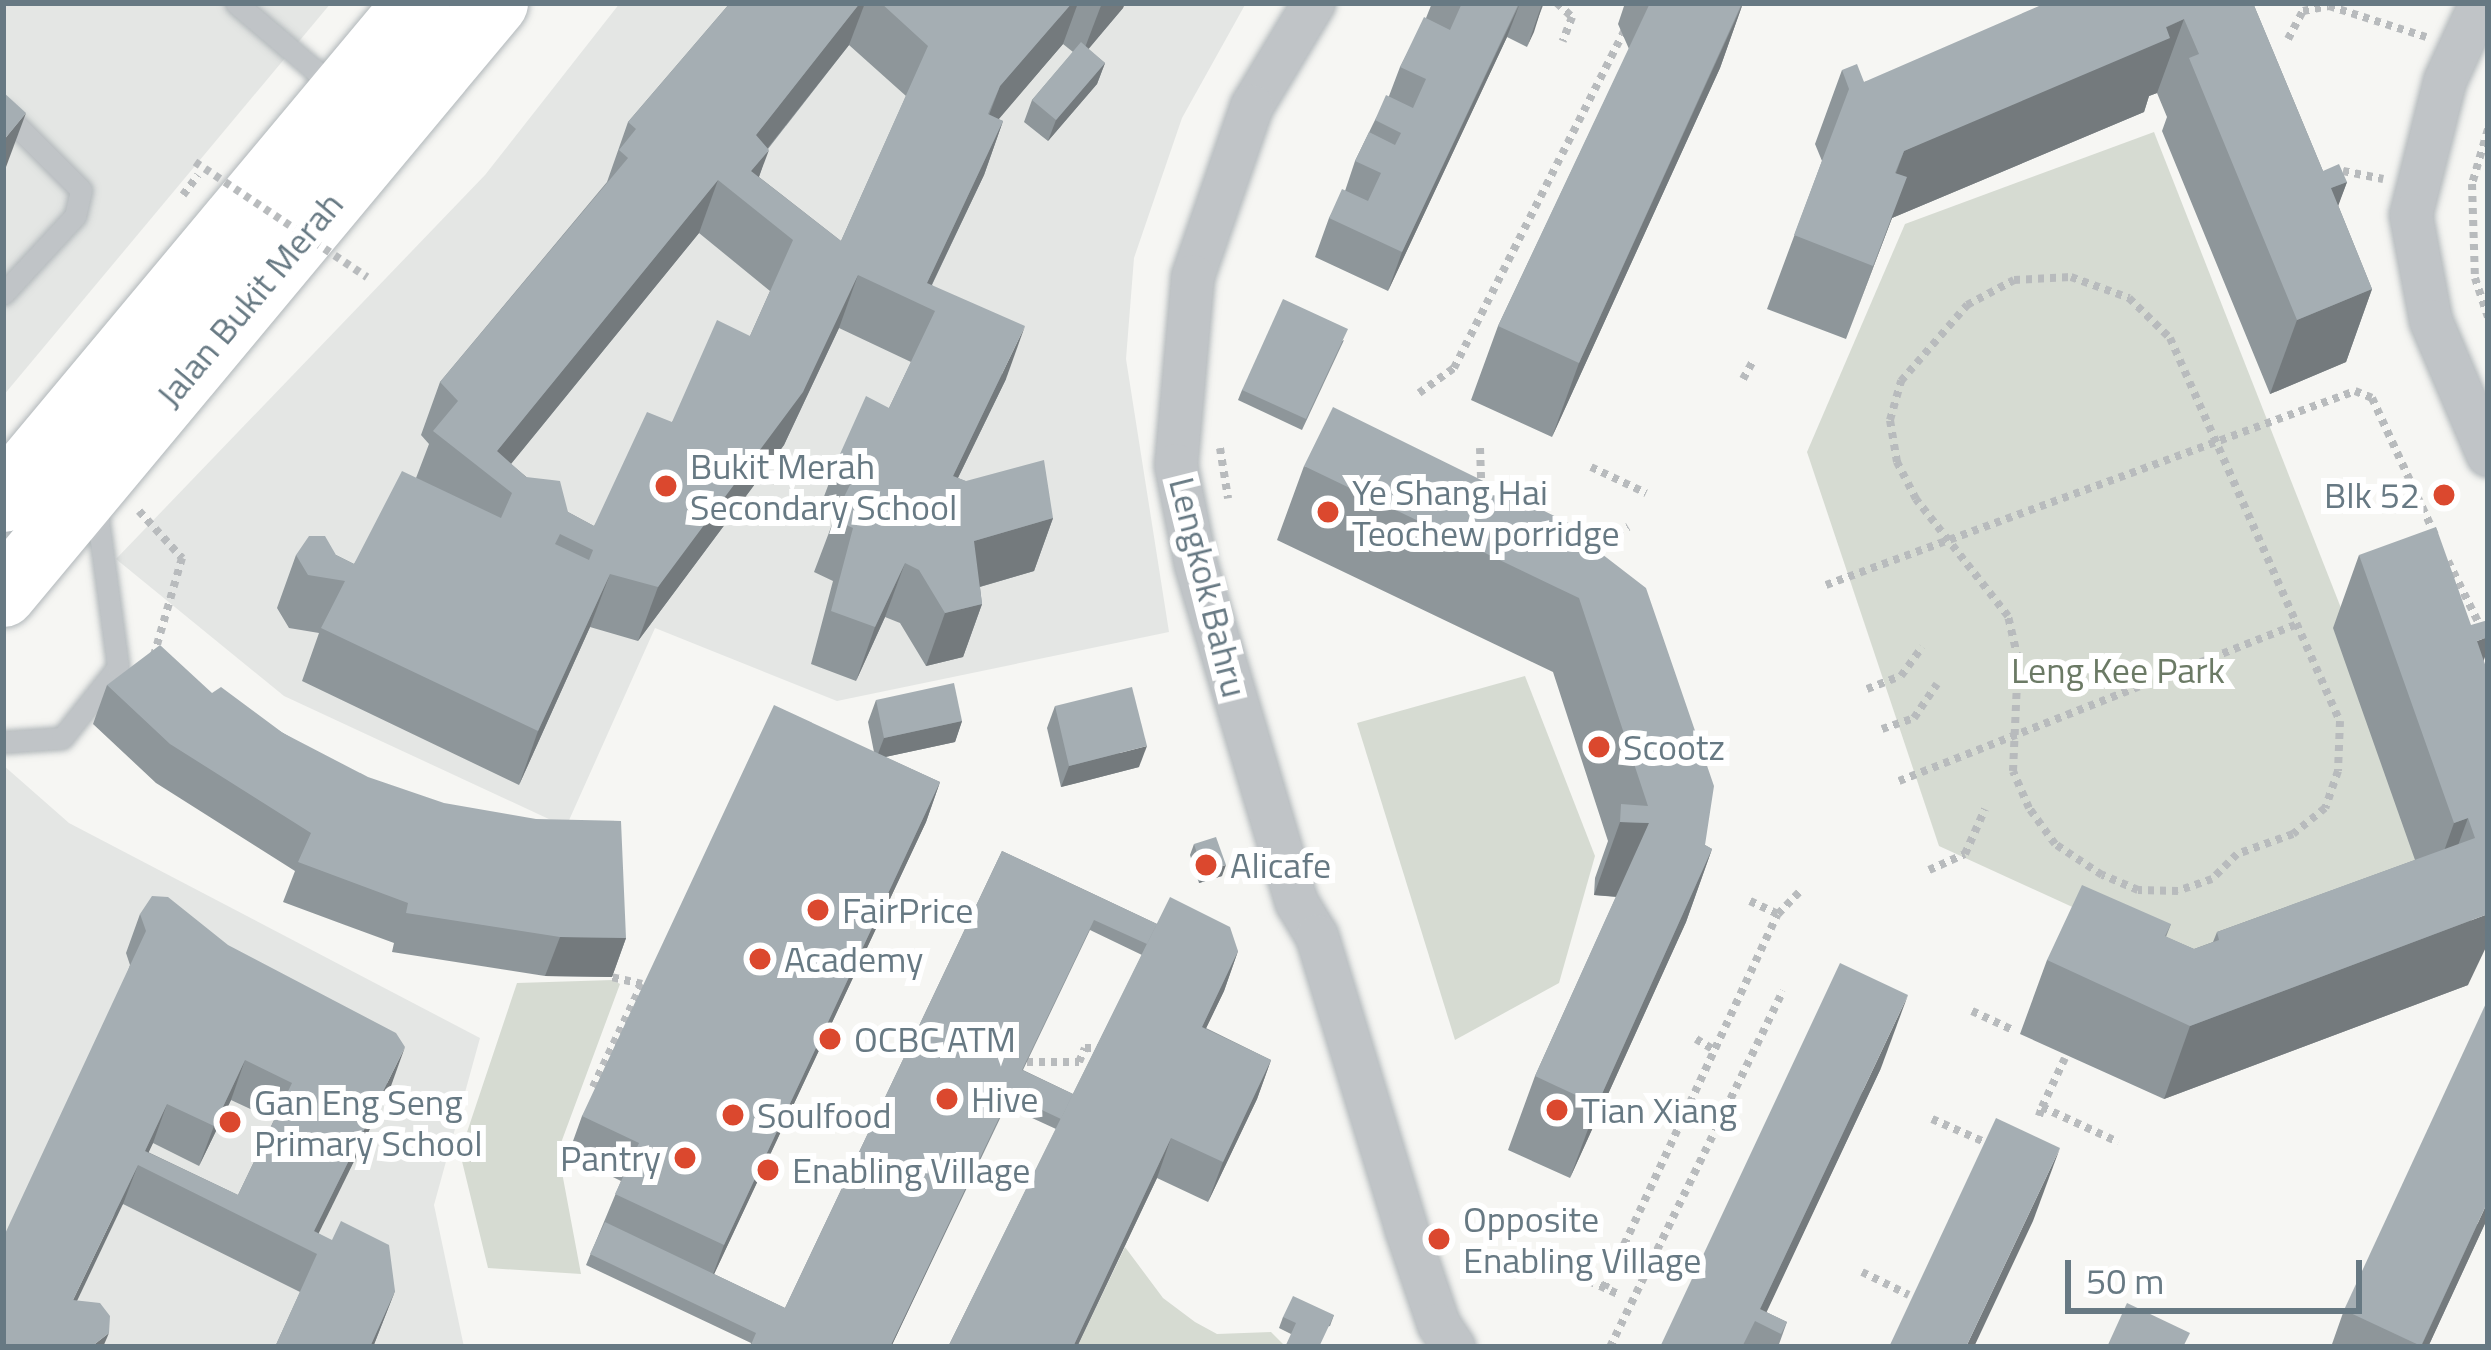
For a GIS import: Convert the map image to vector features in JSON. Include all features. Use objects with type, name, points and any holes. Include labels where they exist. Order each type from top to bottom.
[{"type":"main road","name":"Jalan Bukit Merah","points":[[3,499],[417,3]]},
{"type":"main road","name":"Jalan Bukit Merah","points":[[3,594],[116,498],[495,3]]},
{"type":"street","name":"Lengkok Bahru","points":[[1314,3],[1252,106],[1199,257],[1177,466],[1196,565],[1297,903],[1317,936],[1406,1228],[1454,1347]]},
{"type":"street","points":[[2481,3],[2421,154],[2411,215],[2431,321],[2488,455]]},
{"type":"street","name":"Lengkok Bahru","points":[[1297,903],[1291,944],[1432,1347]]},
{"type":"lane","points":[[236,3],[343,93]]},
{"type":"lane","points":[[3,112],[80,190],[75,216],[3,294]]},
{"type":"lane","points":[[3,742],[62,738],[118,667],[116,498]]},
{"type":"path","points":[[1557,3],[1572,17],[1562,41]]},
{"type":"path","points":[[1419,393],[1454,368],[1612,67],[1635,3]]},
{"type":"path","points":[[2288,38],[2303,11],[2330,5],[2460,48]]},
{"type":"path","points":[[2488,129],[2471,184],[2475,278],[2488,316]]},
{"type":"path","points":[[195,162],[367,277]]},
{"type":"path","points":[[2343,171],[2375,178]]},
{"type":"path","points":[[2071,277],[2129,298],[2170,338],[2340,721],[2338,771],[2325,808],[2293,834],[2237,854],[2195,885],[2138,890],[2055,844],[2013,771],[2018,659],[2008,616],[1950,539],[1897,463],[1890,420],[1901,382],[1936,334],[1967,305],[2014,280],[2071,277]]},
{"type":"path","points":[[1743,379],[1753,361]]},
{"type":"path","points":[[1826,585],[2355,392],[2372,398],[2488,642]]},
{"type":"path","points":[[1219,441],[1228,502]]},
{"type":"path","points":[[1480,448],[1478,481],[1494,490]]},
{"type":"path","points":[[1592,466],[1646,493]]},
{"type":"path","points":[[116,498],[182,558],[152,663]]},
{"type":"path","points":[[1559,520],[1607,540],[1628,527]]},
{"type":"path","points":[[1899,781],[2295,625]]},
{"type":"path","points":[[1867,689],[1900,676],[1922,647]]},
{"type":"path","points":[[1882,729],[1914,718],[1937,684]]},
{"type":"path","points":[[1929,870],[1965,854],[1985,809]]},
{"type":"path","points":[[1604,1288],[1778,914],[1800,891]]},
{"type":"path","points":[[1750,901],[1778,914]]},
{"type":"path","points":[[608,1095],[593,1087],[642,984],[612,977]]},
{"type":"path","points":[[1610,1347],[1783,991]]},
{"type":"path","points":[[1972,1011],[2014,1030]]},
{"type":"path","points":[[1696,1039],[1716,1051]]},
{"type":"path","points":[[1027,1062],[1079,1062],[1085,1048],[1104,1048]]},
{"type":"path","points":[[2065,1058],[2040,1112],[2118,1142]]},
{"type":"path","points":[[1932,1119],[1989,1144]]},
{"type":"path","points":[[1556,1266],[1618,1294]]},
{"type":"path","points":[[1862,1272],[1910,1294]]},
{"type":"shaded area","points":[[3,3],[331,3],[3,396]]},
{"type":"shaded area","name":"Bukit Merah Secondary School","points":[[620,3],[1246,3],[1182,118],[1134,258],[1126,359],[1169,632],[837,701],[655,628],[566,827],[284,696],[116,559],[485,175]]},
{"type":"shaded area","name":"Gan Eng Seng Primary School","points":[[3,765],[69,823],[480,1038],[434,1205],[464,1347],[3,1347]]},
{"type":"green space","name":"Leng Kee Park","points":[[2154,132],[2440,860],[2184,958],[1939,846],[1807,452],[1905,224]]},
{"type":"green space","points":[[1525,676],[1595,856],[1559,983],[1455,1040],[1357,723]]},
{"type":"green space","points":[[613,980],[620,984],[558,1151],[581,1274],[488,1268],[460,1153],[517,983]]},
{"type":"green space","points":[[1125,1247],[1163,1298],[1195,1322],[1217,1334],[1271,1332],[1286,1347],[1077,1347]]},
{"type":"building","points":[[730,3],[860,3],[756,135],[769,150],[751,171],[841,241],[928,46],[881,3],[1072,3],[1000,86],[988,114],[1003,121],[927,283],[1025,326],[953,476],[966,481],[1044,460],[1053,518],[974,541],[982,604],[945,613],[919,570],[905,563],[875,627],[831,611],[853,528],[833,519],[861,463],[840,454],[866,396],[889,408],[935,311],[858,275],[803,392],[658,587],[610,574],[538,731],[321,628],[345,581],[308,575],[296,555],[309,536],[325,536],[336,555],[354,564],[402,471],[501,518],[512,493],[433,431],[458,401],[440,382],[628,158],[619,150],[636,129],[628,122]],"holes":[[[718,180],[793,240],[750,336],[717,320],[672,422],[647,412],[594,526],[568,512],[560,481],[526,477],[497,451]],[[560,534],[593,550],[589,560],[555,544]]]},
{"type":"building","points":[[1462,3],[1519,3],[1402,252],[1329,218],[1342,189],[1368,201],[1381,173],[1355,161],[1369,132],[1395,145],[1401,133],[1375,120],[1386,95],[1413,108],[1426,79],[1400,67],[1424,17],[1450,30]]},
{"type":"building","points":[[1650,3],[1742,3],[1579,363],[1498,326]]},
{"type":"building","points":[[2046,3],[2253,3],[2323,171],[2339,164],[2347,182],[2331,188],[2372,289],[2297,320],[2189,58],[2199,54],[2184,19],[2166,27],[2170,38],[1904,151],[1895,173],[1907,177],[1873,266],[1794,235],[1849,89],[1842,70],[1857,64],[1864,82]]},
{"type":"building","points":[[1081,42],[1105,63],[1056,120],[1032,100]]},
{"type":"building","points":[[3,92],[26,113],[3,141]]},
{"type":"building","points":[[1283,299],[1348,329],[1306,419],[1242,390]]},
{"type":"building","points":[[1333,407],[1603,540],[1598,551],[1646,588],[1714,786],[1705,845],[1712,849],[1597,1105],[1535,1076],[1649,823],[1620,822],[1621,804],[1648,806],[1579,598],[1304,466]]},
{"type":"building","points":[[2436,527],[2471,625],[2488,620],[2488,637],[2477,641],[2488,673],[2488,914],[2190,1026],[2047,960],[2082,885],[2171,924],[2165,936],[2194,949],[2219,940],[2217,932],[2475,838],[2468,818],[2454,823],[2359,555]]},
{"type":"building","points":[[160,645],[212,693],[221,687],[283,733],[368,777],[444,803],[536,819],[621,821],[626,938],[560,937],[406,913],[408,903],[298,862],[311,833],[170,744],[107,685]]},
{"type":"building","points":[[954,683],[962,721],[884,738],[876,700]]},
{"type":"building","points":[[1132,687],[1147,746],[1069,766],[1055,706]]},
{"type":"building","name":"Academy","points":[[774,705],[940,782],[724,1245],[615,1194],[639,1143],[582,1116]]},
{"type":"building","points":[[1216,837],[1226,865],[1203,872],[1194,844]]},
{"type":"building","name":"Hive","points":[[1002,851],[1157,924],[1147,944],[1094,920],[1022,1070],[1073,1094],[1061,1119],[1010,1095],[890,1347],[750,1347],[756,1333],[590,1254],[605,1222],[785,1308]]},
{"type":"building","points":[[152,896],[168,897],[228,945],[396,1033],[405,1047],[314,1231],[332,1240],[341,1221],[389,1245],[395,1291],[370,1347],[275,1347],[317,1254],[138,1165],[73,1300],[100,1303],[110,1316],[109,1333],[91,1347],[3,1347],[3,1238],[146,931],[140,914]],"holes":[[[245,1060],[292,1083],[238,1195],[145,1151],[167,1104],[214,1126]]]},
{"type":"building","points":[[1170,897],[1230,927],[1238,951],[1202,1027],[1271,1060],[1223,1162],[1171,1138],[1073,1347],[948,1347]]},
{"type":"building","points":[[1840,963],[1908,995],[1760,1309],[1787,1322],[1781,1334],[1755,1321],[1742,1347],[1660,1347]]},
{"type":"building","points":[[2488,999],[2488,1201],[2421,1346],[2344,1310]]},
{"type":"building","points":[[1996,1118],[2060,1148],[1966,1347],[1889,1347]]},
{"type":"building","points":[[1293,1296],[1334,1315],[1319,1347],[1285,1347],[1296,1323],[1283,1317]]},
{"type":"building","points":[[2127,1303],[2190,1333],[2183,1347],[2107,1347]]},
{"type":"place","name":"Bukit Merah Secondary School","points":[[666,486]]},
{"type":"place","name":"Blk 52","points":[[2444,495]]},
{"type":"place","name":"Ye Shang Hai Teochew porridge","points":[[1328,512]]},
{"type":"place","name":"Scootz","points":[[1599,747]]},
{"type":"place","name":"Alicafe","points":[[1206,865]]},
{"type":"place","name":"FairPrice","points":[[818,910]]},
{"type":"place","name":"Academy","points":[[760,959]]},
{"type":"place","name":"OCBC ATM","points":[[830,1039]]},
{"type":"place","name":"Hive","points":[[947,1099]]},
{"type":"place","name":"Tian Xiang","points":[[1557,1110]]},
{"type":"place","name":"Soulfood","points":[[733,1115]]},
{"type":"place","name":"Gan Eng Seng Primary School","points":[[230,1122]]},
{"type":"place","name":"Pantry","points":[[685,1158]]},
{"type":"place","name":"Enabling Village","points":[[768,1170]]},
{"type":"place","name":"Opposite Enabling Village","points":[[1439,1239]]}]
